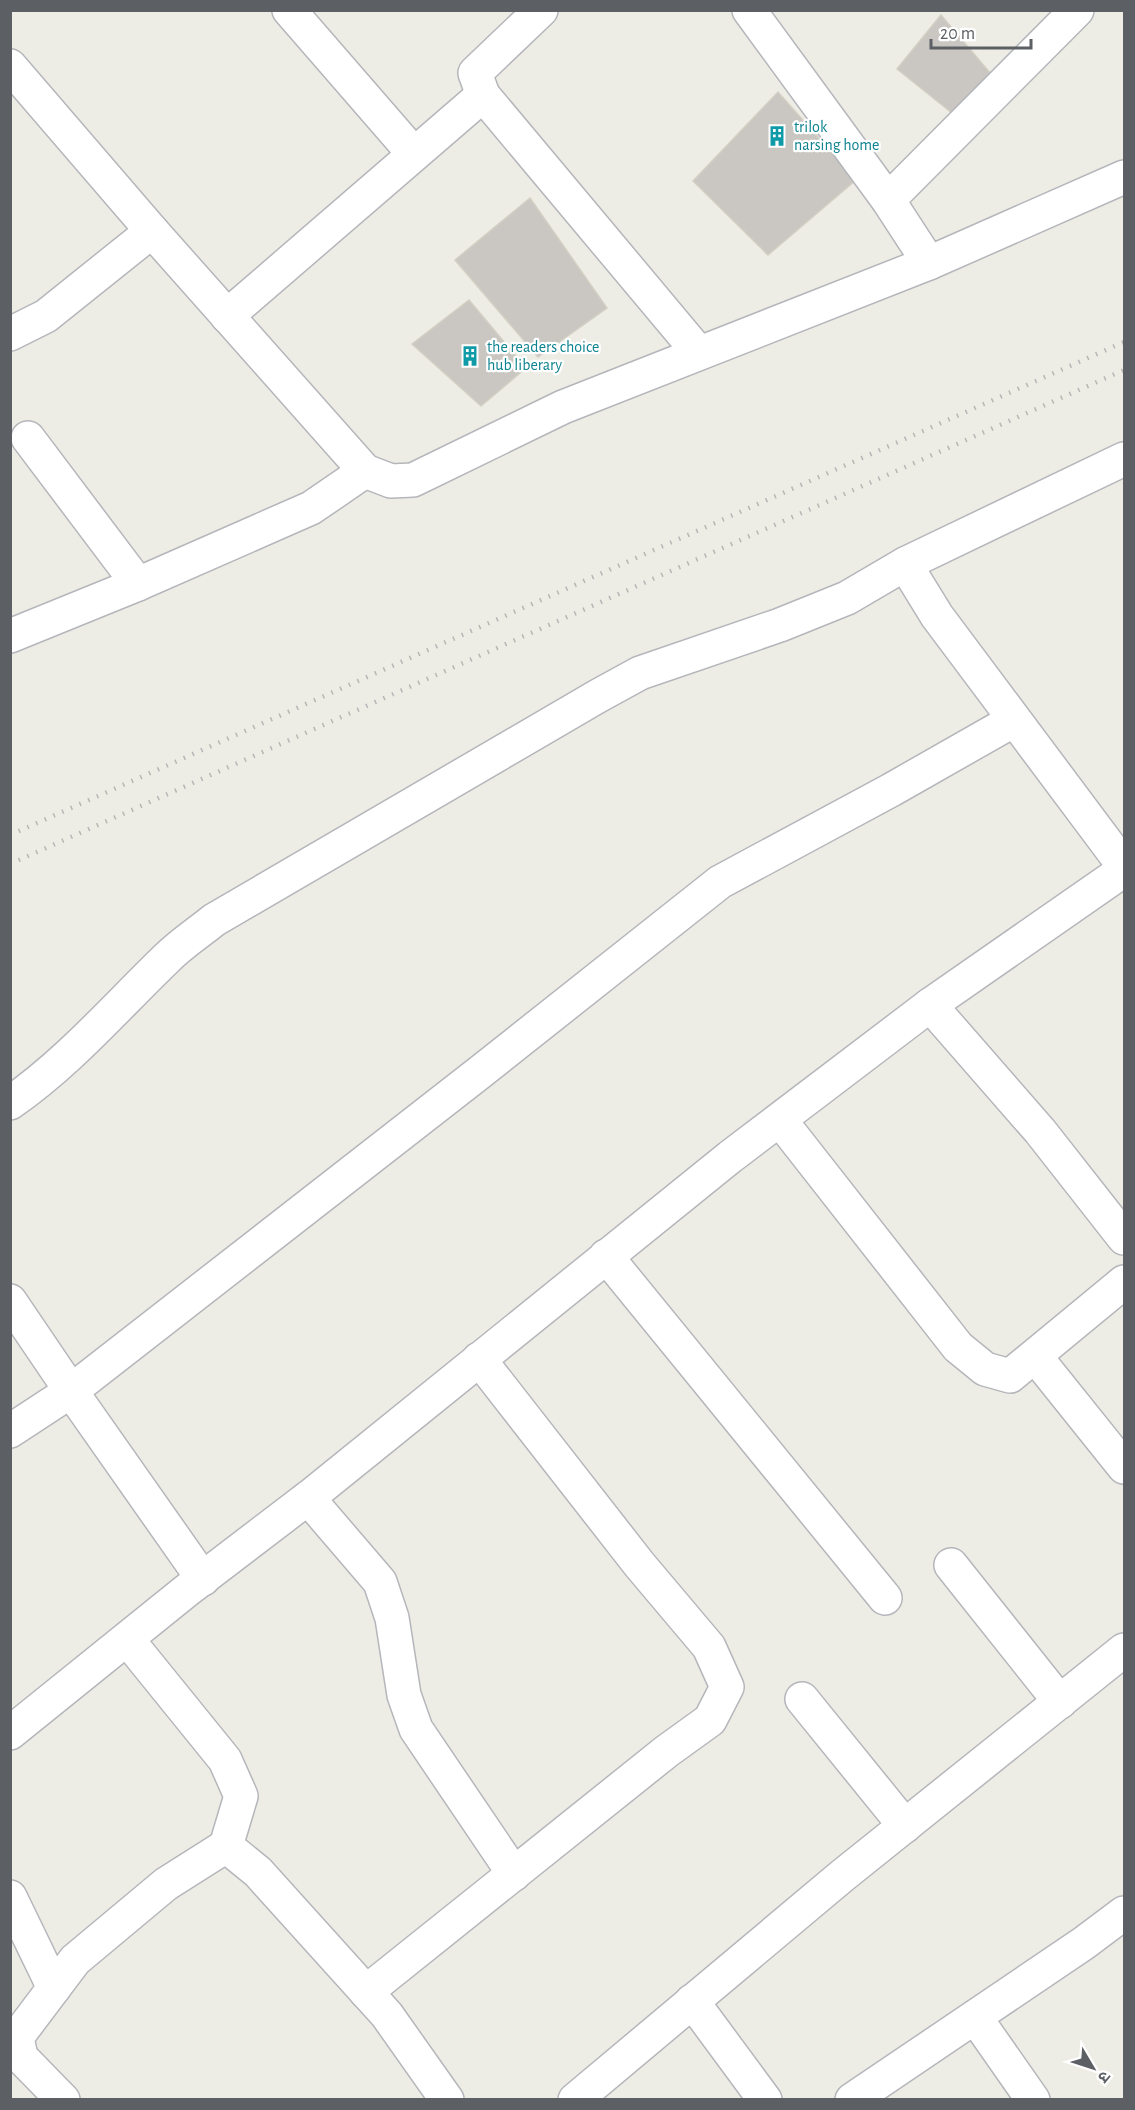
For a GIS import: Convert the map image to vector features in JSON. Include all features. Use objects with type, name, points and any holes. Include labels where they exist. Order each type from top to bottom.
[{"type":"street","points":[[289,10],[414,154]]},
{"type":"street","points":[[541,10],[475,73],[483,95],[699,353]]},
{"type":"street","points":[[888,200],[1077,10]]},
{"type":"street","points":[[751,11],[888,200],[929,263]]},
{"type":"street","points":[[10,66],[152,231],[365,471],[391,481],[413,480],[563,407],[929,263],[1125,177]]},
{"type":"street","points":[[227,316],[483,95]]},
{"type":"street","points":[[10,334],[46,316],[152,231]]},
{"type":"street","points":[[27,438],[138,584]]},
{"type":"street","points":[[10,1103],[79,1044],[168,956],[214,921],[640,673],[847,598],[905,564],[1125,459]]},
{"type":"street","points":[[10,636],[138,584],[311,508],[365,471]]},
{"type":"street","points":[[10,1733],[308,1498],[730,1157],[930,1005],[1125,868],[937,616],[905,564]]},
{"type":"street","points":[[10,1431],[70,1391],[720,882],[891,790],[1014,720]]},
{"type":"street","points":[[930,1005],[1040,1131],[1125,1238]]},
{"type":"street","points":[[780,1120],[958,1347],[985,1369],[1010,1376],[1125,1282]]},
{"type":"street","points":[[606,1256],[885,1598]]},
{"type":"street","points":[[10,1301],[70,1391],[203,1579]]},
{"type":"street","points":[[1035,1356],[1125,1467]]},
{"type":"street","points":[[366,1992],[667,1751],[710,1720],[727,1687],[709,1647],[639,1564],[479,1359]]},
{"type":"street","points":[[308,1498],[380,1582],[392,1618],[404,1695],[416,1729],[514,1874]]},
{"type":"street","points":[[951,1565],[1060,1702]]},
{"type":"street","points":[[63,2100],[21,2057],[18,2037],[75,1960],[166,1884],[226,1846],[241,1796],[225,1760],[127,1639]]},
{"type":"street","points":[[574,2100],[905,1826],[1125,1650]]},
{"type":"street","points":[[802,1699],[905,1826]]},
{"type":"street","points":[[226,1846],[258,1872],[387,2015],[447,2100]]},
{"type":"street","points":[[10,1897],[54,1988]]},
{"type":"street","points":[[852,2100],[1125,1913]]},
{"type":"street","points":[[692,2001],[765,2100]]},
{"type":"street","points":[[975,2017],[1033,2100]]},
{"type":"building","points":[[941,15],[991,74],[952,113],[897,69]]},
{"type":"building","name":"trilok narsing home","points":[[778,92],[856,180],[768,255],[693,181]]},
{"type":"building","points":[[530,198],[607,308],[538,357],[455,260]]},
{"type":"building","name":"the readers choice hub liberary","points":[[469,300],[526,368],[481,406],[412,344]]},
{"type":"railway","points":[[10,835],[1124,342]]},
{"type":"railway","points":[[10,864],[1124,370]]},
{"type":"place","name":"trilok narsing home","points":[[777,136]]},
{"type":"place","name":"the readers choice hub liberary","points":[[470,356]]}]
